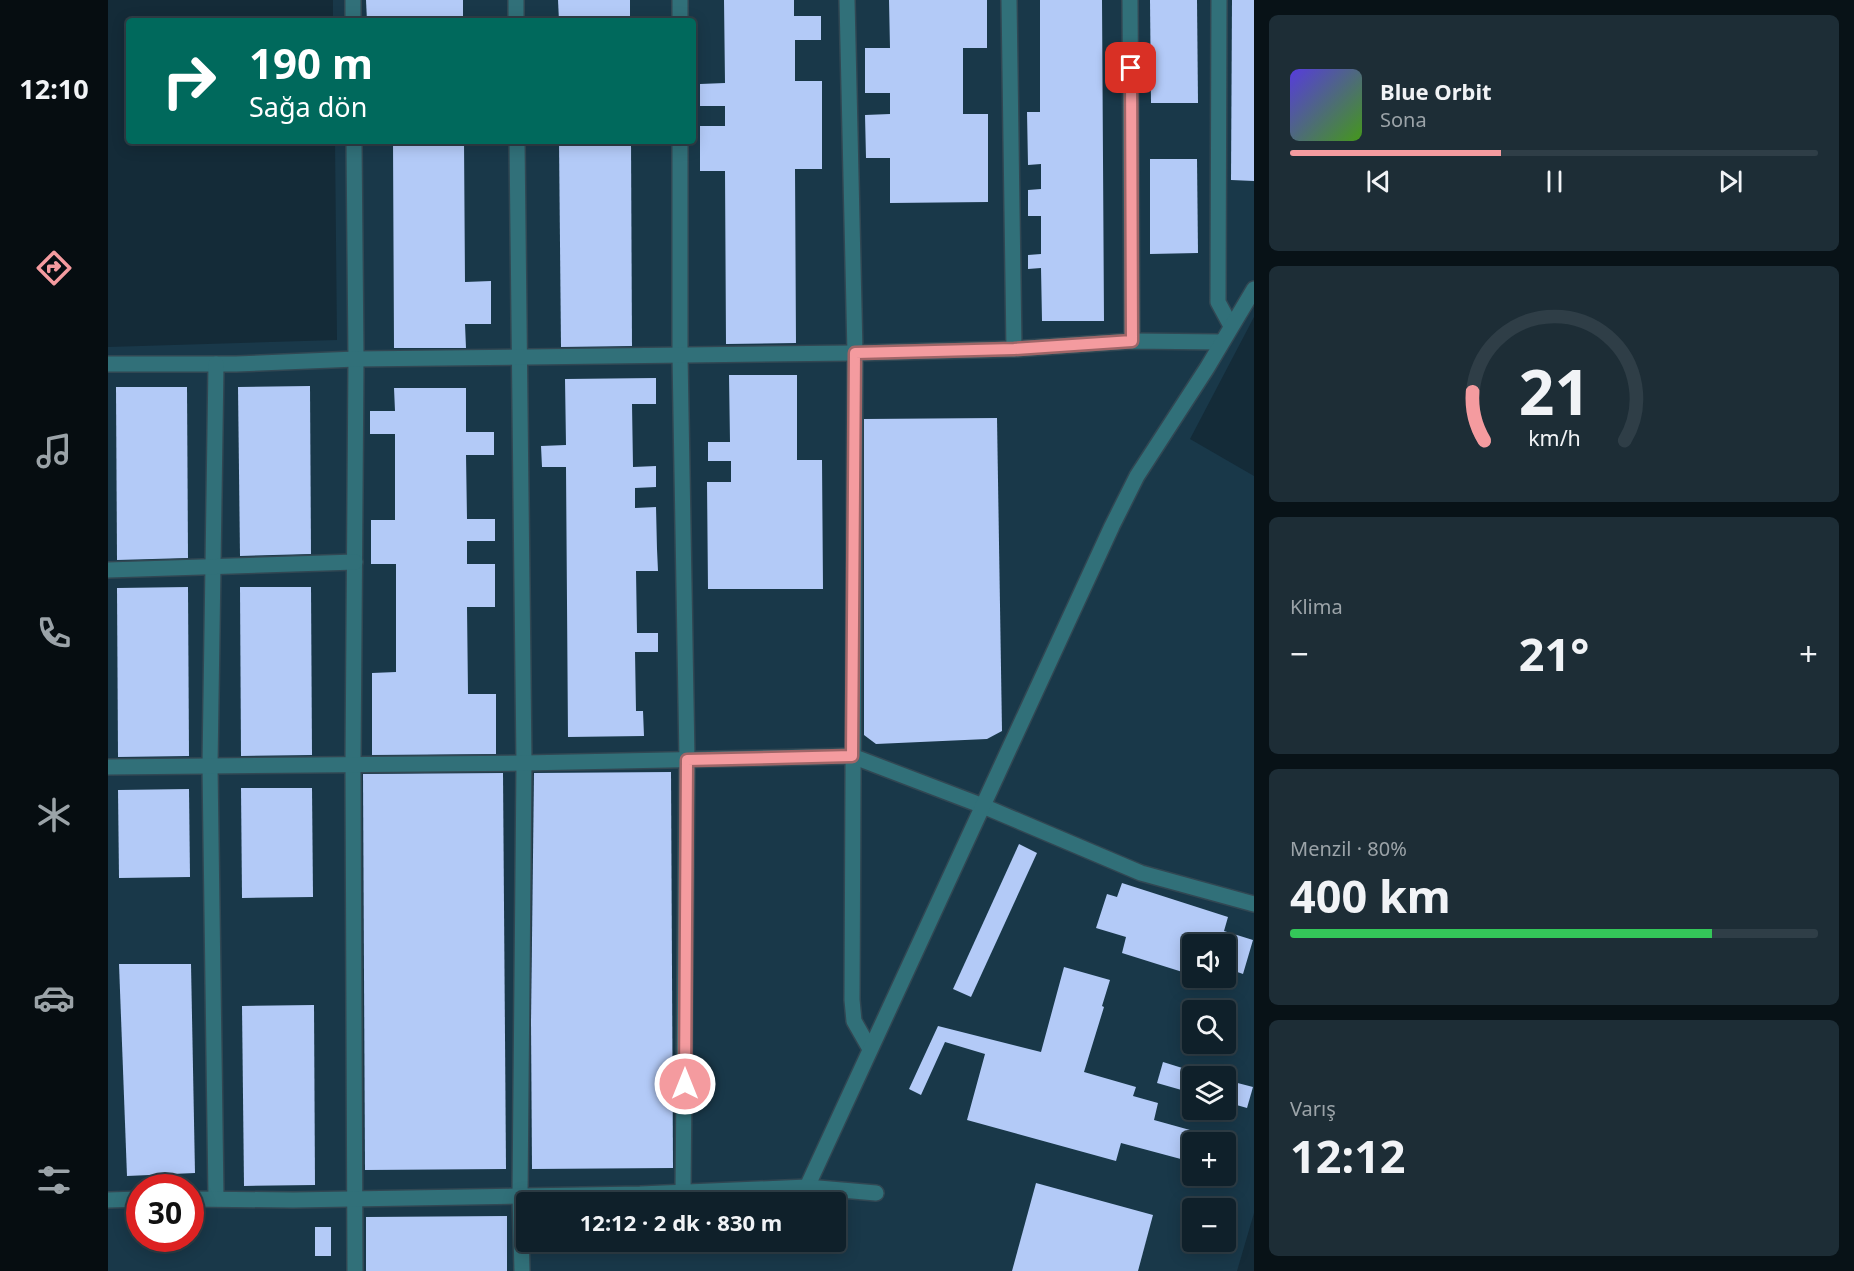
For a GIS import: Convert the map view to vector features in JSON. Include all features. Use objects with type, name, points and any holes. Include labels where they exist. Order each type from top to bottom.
[{"type":"street","points":[[353,0],[353,18]]},
{"type":"street","points":[[516,0],[516,18]]},
{"type":"street","points":[[680,0],[680,18]]},
{"type":"street","points":[[847,0],[855,353],[852,1000],[854,1021],[870,1049]]},
{"type":"street","points":[[1009,0],[1014,349]]},
{"type":"street","points":[[1130,0],[1132,341]]},
{"type":"street","points":[[1220,0],[1218,302],[1231,326]]},
{"type":"street","points":[[354,144],[355,1271]]},
{"type":"street","points":[[517,144],[524,763],[520,1192]]},
{"type":"street","points":[[680,144],[680,355],[687,760],[683,1192]]},
{"type":"street","points":[[807,1187],[1084,584],[1137,476],[1254,289]]},
{"type":"street","points":[[108,364],[855,353],[1014,349],[1132,341],[1222,342]]},
{"type":"street","points":[[216,364],[210,766],[216,1198]]},
{"type":"street","points":[[108,570],[354,562]]},
{"type":"street","points":[[108,767],[524,763],[852,756],[983,806],[1141,873],[1254,904]]},
{"type":"street","points":[[704,1192],[807,1187],[876,1193]]},
{"type":"street","points":[[204,1198],[516,1196]]},
{"type":"street","points":[[108,1200],[126,1199]]},
{"type":"street","points":[[521,1252],[522,1271]]},
{"type":"shaded area","points":[[333,0],[1254,0],[1254,317],[1190,439],[1254,476],[1254,1213],[1237,1271],[108,1271],[108,347],[337,340],[335,144],[696,144],[696,18],[333,18]]},
{"type":"building","points":[[366,0],[463,0],[463,18],[367,18]]},
{"type":"building","points":[[558,0],[630,0],[630,18],[559,18]]},
{"type":"building","points":[[724,0],[794,0],[794,16],[821,16],[821,40],[795,40],[795,81],[822,81],[822,169],[795,169],[796,343],[726,344],[725,171],[700,171],[700,126],[725,126],[725,106],[700,106],[700,84],[725,83]]},
{"type":"building","points":[[889,0],[987,0],[987,48],[963,48],[963,114],[988,114],[988,202],[890,203],[890,158],[866,158],[865,115],[890,114],[890,93],[865,93],[865,48],[890,48]]},
{"type":"building","points":[[1040,0],[1102,0],[1104,321],[1042,321],[1041,268],[1028,269],[1028,255],[1041,254],[1041,216],[1028,216],[1028,190],[1041,189],[1041,164],[1028,165],[1027,112],[1040,112]]},
{"type":"building","points":[[1150,0],[1197,0],[1198,103],[1151,103]]},
{"type":"building","points":[[1232,0],[1254,0],[1254,181],[1231,180]]},
{"type":"building","points":[[393,144],[464,144],[465,282],[491,281],[491,324],[465,324],[466,348],[394,348]]},
{"type":"building","points":[[559,144],[631,144],[632,346],[561,347]]},
{"type":"building","points":[[1150,159],[1197,159],[1198,253],[1150,254]]},
{"type":"building","points":[[729,375],[797,375],[797,460],[822,460],[823,589],[708,589],[707,482],[731,482],[731,461],[708,461],[708,442],[730,442]]},
{"type":"building","points":[[656,378],[656,404],[632,404],[633,467],[656,466],[656,487],[635,488],[635,508],[656,507],[658,571],[636,571],[637,633],[658,633],[658,652],[635,652],[636,711],[643,711],[644,736],[568,737],[566,467],[542,467],[541,446],[566,445],[565,379]]},
{"type":"building","points":[[310,386],[311,554],[240,556],[238,387]]},
{"type":"building","points":[[116,387],[187,387],[188,558],[117,560]]},
{"type":"building","points":[[394,388],[466,388],[466,432],[494,432],[494,455],[466,455],[467,519],[495,519],[495,541],[467,541],[467,564],[495,564],[495,607],[467,607],[468,694],[496,694],[496,754],[372,755],[372,673],[396,672],[396,564],[371,564],[371,520],[395,520],[395,434],[370,434],[370,411],[395,411]]},
{"type":"building","points":[[997,418],[1002,731],[987,739],[876,744],[864,735],[864,419]]},
{"type":"building","points":[[188,587],[189,756],[118,757],[117,588]]},
{"type":"building","points":[[240,587],[311,587],[312,755],[241,756]]},
{"type":"building","points":[[671,772],[673,1168],[532,1169],[534,773]]},
{"type":"building","points":[[503,773],[506,1169],[365,1170],[363,774]]},
{"type":"building","points":[[241,788],[312,788],[313,897],[242,898]]},
{"type":"building","points":[[189,789],[190,877],[119,878],[118,790]]},
{"type":"building","points":[[1019,844],[1037,853],[971,997],[953,989]]},
{"type":"building","points":[[1122,883],[1228,917],[1224,931],[1234,934],[1182,934],[1182,972],[1122,953],[1126,937],[1096,928],[1107,894],[1117,897]]},
{"type":"building","points":[[1236,935],[1253,940],[1243,974],[1236,972]]},
{"type":"building","points":[[119,964],[191,964],[195,1173],[127,1174]]},
{"type":"building","points":[[1064,967],[1110,980],[1084,1072],[1136,1087],[1133,1096],[1158,1103],[1154,1120],[1197,1132],[1182,1132],[1182,1159],[1121,1143],[1116,1161],[967,1120],[985,1054],[945,1042],[921,1095],[909,1089],[938,1026],[1041,1052]]},
{"type":"building","points":[[314,1005],[315,1185],[244,1186],[242,1006]]},
{"type":"building","points":[[1163,1062],[1182,1068],[1182,1090],[1157,1083]]},
{"type":"building","points":[[1236,1083],[1253,1087],[1247,1108],[1236,1105]]},
{"type":"building","points":[[1036,1183],[1153,1215],[1138,1271],[1012,1271]]},
{"type":"building","points":[[507,1216],[507,1271],[366,1271],[366,1217]]},
{"type":"building","points":[[315,1227],[331,1227],[331,1256],[315,1256]]},
{"type":"route","points":[[685,1084],[687,760],[852,756],[855,353],[1014,349],[1132,341],[1131,68]]}]
